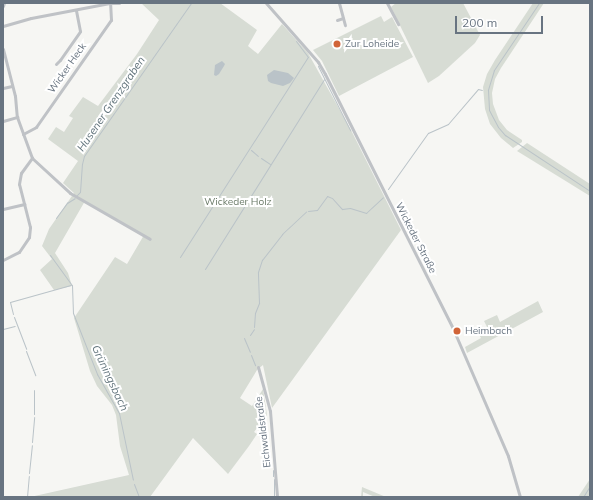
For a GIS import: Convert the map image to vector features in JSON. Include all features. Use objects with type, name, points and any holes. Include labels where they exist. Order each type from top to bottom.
[{"type":"street","points":[[88,3],[89,8]]},
{"type":"street","points":[[3,26],[31,18],[111,3],[120,3]]},
{"type":"street","name":"Wicker Heck","points":[[23,134],[36,127],[111,20],[111,3]]},
{"type":"street","name":"Wickeder Straße","points":[[266,3],[318,62],[325,74],[454,331],[508,456],[520,497]]},
{"type":"street","points":[[339,3],[345,25]]},
{"type":"street","points":[[387,3],[398,24]]},
{"type":"street","points":[[56,64],[80,31],[76,10]]},
{"type":"street","points":[[337,20],[343,18]]},
{"type":"street","points":[[3,49],[12,86],[17,117],[32,158],[73,195],[150,239]]},
{"type":"street","points":[[3,88],[12,86]]},
{"type":"street","points":[[3,121],[17,117]]},
{"type":"street","points":[[3,260],[20,252],[29,238],[30,227],[19,179],[21,173],[32,158]]},
{"type":"street","points":[[3,209],[24,204]]},
{"type":"street","name":"Eichwaldstraße","points":[[258,367],[270,411],[276,497]]},
{"type":"green space","name":"Wickeder Holz","points":[[141,3],[220,3],[257,30],[248,46],[258,54],[282,24],[308,53],[351,130],[401,230],[272,408],[263,365],[257,370],[240,398],[252,406],[263,389],[267,415],[254,432],[257,434],[228,474],[193,438],[150,497],[30,497],[129,475],[120,446],[116,415],[112,405],[97,386],[90,371],[74,318],[115,257],[127,264],[144,235],[85,201],[55,253],[68,273],[72,286],[54,290],[40,270],[52,259],[42,246],[49,229],[74,193],[63,183],[78,161],[48,139],[56,127],[64,132],[73,118],[69,116],[83,97],[98,106],[137,54],[159,20]]},
{"type":"green space","points":[[396,3],[463,3],[480,35],[475,43],[439,76],[428,83],[391,7]]},
{"type":"green space","points":[[533,3],[544,3],[501,68],[495,79],[492,93],[493,104],[499,120],[507,130],[522,140],[522,142],[513,148],[501,138],[490,124],[485,109],[483,87],[487,74],[495,60]]},
{"type":"green space","points":[[381,16],[384,22],[392,17],[413,57],[339,96],[322,61],[313,50]]},
{"type":"green space","points":[[527,143],[590,184],[590,196],[517,151]]},
{"type":"green space","points":[[538,301],[543,312],[467,353],[465,347],[481,338],[478,333],[488,329],[484,321],[497,315],[500,322]]},
{"type":"green space","points":[[590,479],[590,494],[588,497],[578,497]]},
{"type":"green space","points":[[362,487],[386,497],[375,497],[363,492],[363,497],[361,497]]},
{"type":"shaded area","points":[[222,61],[225,64],[216,76],[214,75],[215,65]]},
{"type":"shaded area","points":[[274,70],[288,73],[294,78],[290,83],[283,86],[271,83],[268,81],[267,75]]},
{"type":"waterway","name":"Husener Grenzgraben","points":[[77,195],[80,192],[84,156],[191,3]]},
{"type":"waterway","name":"Heimbach","points":[[539,3],[494,70],[488,90],[489,110],[498,127],[505,135],[590,191]]},
{"type":"waterway","points":[[180,257],[308,57],[296,41]]},
{"type":"waterway","points":[[318,66],[350,130]]},
{"type":"waterway","points":[[205,269],[324,79]]},
{"type":"waterway","points":[[388,189],[428,133],[448,124],[478,89],[482,90]]},
{"type":"waterway","points":[[251,150],[258,156]]},
{"type":"waterway","points":[[261,158],[270,164]]},
{"type":"waterway","points":[[308,211],[317,210],[327,196],[332,198],[342,209],[350,208],[366,213],[383,197]]},
{"type":"waterway","name":"Husener Grenzgraben","points":[[56,218],[67,203],[75,198]]},
{"type":"waterway","points":[[254,327],[255,313],[259,303],[258,272],[262,260],[282,234],[306,212]]},
{"type":"waterway","name":"Grüningsbach","points":[[50,255],[72,285],[73,313],[97,374],[119,413],[133,480]]},
{"type":"waterway","points":[[13,314],[10,302],[71,285]]},
{"type":"waterway","points":[[14,317],[26,349]]},
{"type":"waterway","points":[[3,329],[15,326]]},
{"type":"waterway","points":[[250,335],[254,329]]},
{"type":"waterway","points":[[244,338],[250,352]]},
{"type":"waterway","points":[[26,351],[35,375]]},
{"type":"waterway","points":[[251,355],[255,365]]},
{"type":"waterway","points":[[34,390],[34,414]]},
{"type":"waterway","points":[[32,442],[34,417]]},
{"type":"waterway","points":[[29,473],[32,445]]},
{"type":"waterway","points":[[273,470],[273,476]]},
{"type":"waterway","points":[[27,497],[29,476]]},
{"type":"waterway","points":[[274,479],[274,497]]},
{"type":"waterway","name":"Grüningsbach","points":[[134,484],[139,497]]},
{"type":"waterway","points":[[583,497],[590,486]]},
{"type":"place","name":"Zur Loheide","points":[[337,44]]},
{"type":"place","name":"Heimbach","points":[[457,331]]}]
